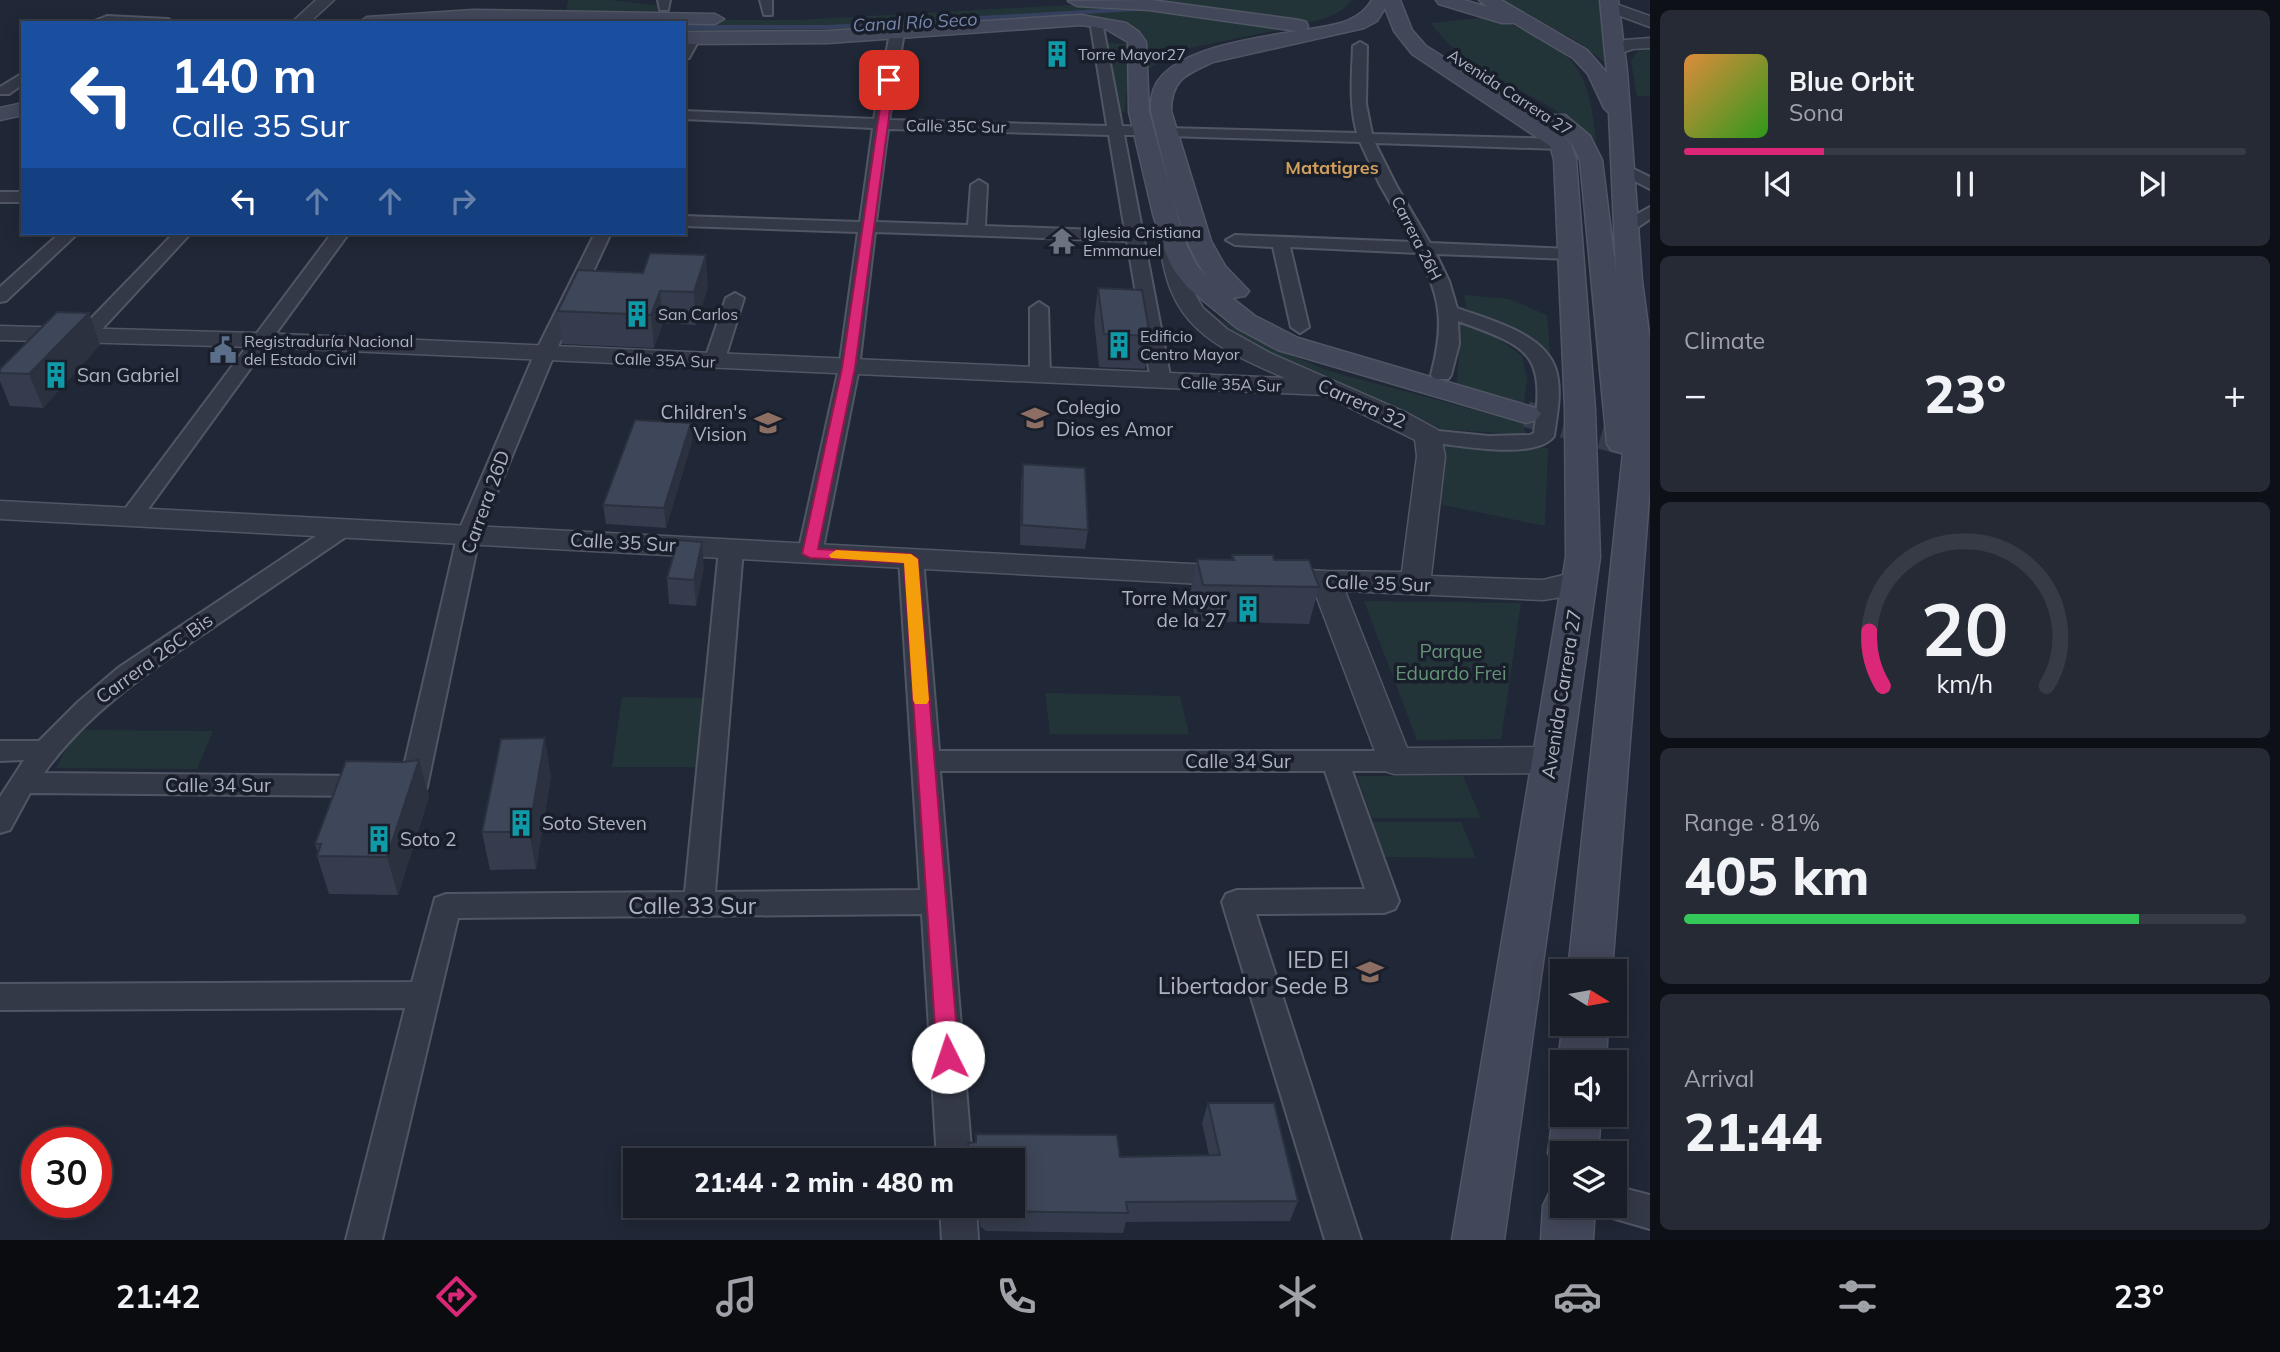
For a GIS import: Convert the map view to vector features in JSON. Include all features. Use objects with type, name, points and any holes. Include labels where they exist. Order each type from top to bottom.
[{"type":"main road","points":[[1060,1],[1075,0]]},
{"type":"main road","points":[[1137,95],[1155,73],[1185,55],[1229,43],[1317,26],[1348,13],[1360,0]]},
{"type":"main road","points":[[1381,0],[1371,17],[1358,24],[1214,56],[1192,64],[1168,82],[1161,100],[1156,132],[1171,237],[1191,276],[1223,306],[1246,322],[1288,344],[1526,414]]},
{"type":"main road","points":[[1391,0],[1402,31],[1419,50],[1537,125],[1560,144]]},
{"type":"main road","points":[[1445,0],[1528,24]]},
{"type":"main road","points":[[1488,0],[1580,54],[1597,72],[1620,124]]},
{"type":"main road","points":[[1060,1],[1149,5],[1263,23],[1317,26]]},
{"type":"main road","name":"Avenida Carrera 27","points":[[1591,959],[1642,397],[1625,228],[1615,50],[1609,4]]},
{"type":"main road","points":[[394,21],[473,15],[733,19]]},
{"type":"main road","name":"Avenida Carrera 27","points":[[1420,20],[1439,45],[1567,125],[1588,150],[1594,177],[1630,522]]},
{"type":"main road","points":[[688,38],[803,38],[1097,24],[1118,26],[1135,38],[1138,49],[1137,95],[1156,132],[1199,241],[1214,270],[1287,331],[1347,362]]},
{"type":"main road","points":[[0,114],[21,109]]},
{"type":"main road","name":"Avenida Carrera 27","points":[[1478,1240],[1550,760],[1580,580],[1584,506],[1565,159],[1560,144]]},
{"type":"main road","points":[[1625,228],[1650,284]]},
{"type":"main road","points":[[1624,598],[1650,570]]},
{"type":"main road","points":[[1566,1240],[1568,1218]]},
{"type":"street","points":[[301,21],[326,0]]},
{"type":"street","points":[[1609,4],[1650,22]]},
{"type":"street","points":[[1097,24],[1161,381]]},
{"type":"street","points":[[810,554],[849,368],[881,124],[897,33]]},
{"type":"street","points":[[1615,50],[1631,44],[1650,43]]},
{"type":"street","name":"Carrera 26H","points":[[1360,46],[1358,103],[1366,138],[1439,280],[1447,311],[1450,335],[1441,375]]},
{"type":"street","name":"Calle 35C Sur","points":[[686,115],[881,124],[1560,144]]},
{"type":"street","points":[[1623,169],[1650,184]]},
{"type":"street","points":[[976,231],[979,185]]},
{"type":"street","points":[[0,197],[21,197]]},
{"type":"street","points":[[1625,228],[1650,212]]},
{"type":"street","points":[[686,221],[1135,236]]},
{"type":"street","points":[[0,298],[68,235]]},
{"type":"street","points":[[85,336],[181,235]]},
{"type":"street","points":[[130,518],[259,340],[339,235]]},
{"type":"street","name":"Carrera 26D","points":[[413,787],[469,533],[544,355],[602,235]]},
{"type":"street","name":"Carrera 32","points":[[1171,237],[1173,269],[1184,296],[1210,328],[1253,354],[1408,424],[1428,436],[1431,456],[1418,570],[1415,578],[1403,584]]},
{"type":"street","points":[[1235,240],[1570,254]]},
{"type":"street","points":[[1280,242],[1300,327]]},
{"type":"street","points":[[714,362],[735,298]]},
{"type":"street","points":[[1039,308],[1040,376]]},
{"type":"street","points":[[1428,436],[1519,443],[1537,442],[1544,436],[1547,368],[1540,356],[1513,339],[1447,311]]},
{"type":"street","name":"Calle 35A Sur","points":[[0,333],[259,340],[544,355],[1329,388]]},
{"type":"street","name":"Calle 35 Sur","points":[[1,511],[469,533],[1326,581],[1543,590],[1563,587],[1580,580]]},
{"type":"street","name":"Carrera 26C Bis","points":[[0,822],[22,783],[46,750],[87,708],[127,674],[341,529]]},
{"type":"street","points":[[699,906],[731,549]]},
{"type":"street","points":[[911,559],[954,1148]]},
{"type":"street","points":[[1326,581],[1394,761]]},
{"type":"street","points":[[0,751],[46,750]]},
{"type":"street","name":"Calle 34 Sur","points":[[925,761],[1550,760]]},
{"type":"street","points":[[1335,761],[1384,901],[1237,902],[1343,1240]]},
{"type":"street","name":"Calle 34 Sur","points":[[22,783],[413,787]]},
{"type":"street","name":"Calle 33 Sur","points":[[423,995],[446,906],[938,902]]},
{"type":"street","points":[[0,997],[423,995],[364,1240]]},
{"type":"street","points":[[1627,1206],[1650,1212]]},
{"type":"street","points":[[959,1218],[960,1240]]},
{"type":"green space","points":[[568,0],[612,0],[658,6],[657,14],[566,12]]},
{"type":"green space","points":[[1139,0],[1352,0],[1335,14],[1298,24]]},
{"type":"green space","points":[[1497,0],[1601,0],[1607,64],[1577,41]]},
{"type":"green space","points":[[1117,4],[1283,29],[1185,49],[1146,70],[1144,36],[1133,29],[1098,18],[831,34],[686,34],[686,21],[399,21],[797,20]]},
{"type":"green space","points":[[1491,17],[1538,36],[1569,58],[1587,90],[1596,141],[1556,110],[1467,59],[1431,23]]},
{"type":"green space","points":[[1104,43],[1130,44],[1125,112],[1117,112]]},
{"type":"green space","points":[[1650,49],[1650,96],[1637,96],[1631,61],[1638,51]]},
{"type":"green space","points":[[1464,295],[1509,299],[1547,315],[1550,352],[1467,312]]},
{"type":"green space","points":[[1214,316],[1271,347],[1329,371],[1523,423],[1526,435],[1441,429],[1251,343]]},
{"type":"green space","points":[[1461,322],[1499,339],[1522,356],[1527,378],[1524,403],[1457,384]]},
{"type":"green space","points":[[1438,440],[1548,448],[1545,526],[1433,503]]},
{"type":"green space","name":"Parque Eduardo Frei","points":[[1364,601],[1521,603],[1501,739],[1417,740]]},
{"type":"green space","points":[[1045,693],[1180,696],[1189,734],[1050,734]]},
{"type":"green space","points":[[622,697],[705,698],[699,767],[612,767]]},
{"type":"green space","points":[[76,730],[213,731],[197,769],[56,768]]},
{"type":"green space","points":[[1357,776],[1463,776],[1481,818],[1372,818]]},
{"type":"green space","points":[[1371,822],[1461,822],[1476,858],[1384,857]]},
{"type":"water","name":"Canal Río Seco","points":[[1136,7],[1153,10],[831,29],[686,30],[686,25],[827,25]]},
{"type":"building","points":[[650,253],[706,255],[694,292],[660,291],[651,315],[558,311],[578,270],[643,273]]},
{"type":"building","points":[[1098,288],[1142,290],[1150,336],[1104,334]]},
{"type":"building","points":[[57,312],[89,313],[29,374],[0,373],[0,369]]},
{"type":"building","points":[[635,420],[691,423],[664,508],[603,505]]},
{"type":"building","points":[[1023,464],[1085,468],[1088,530],[1022,525]]},
{"type":"building","points":[[678,540],[702,542],[694,580],[667,578]]},
{"type":"building","points":[[1232,555],[1273,555],[1274,560],[1309,560],[1319,587],[1203,585],[1197,559],[1234,560]]},
{"type":"building","points":[[545,738],[529,832],[482,832],[501,739]]},
{"type":"building","points":[[419,760],[387,857],[317,856],[321,844],[315,844],[346,761]]},
{"type":"building","points":[[1208,1103],[1274,1103],[1298,1201],[1126,1202],[1128,1213],[1025,1212],[1025,1148],[969,1148],[968,1143],[976,1142],[976,1134],[1117,1135],[1120,1157],[1220,1155]]},
{"type":"tunnel","points":[[1526,414],[1650,450]]},
{"type":"slow traffic","points":[[836,555],[911,559],[921,700]]},
{"type":"place","name":"Torre Mayor27","points":[[1057,54]]},
{"type":"place","name":"Iglesia Cristiana Emmanuel","points":[[1062,241]]},
{"type":"place","name":"San Carlos","points":[[637,314]]},
{"type":"place","name":"Edificio Centro Mayor","points":[[1119,345]]},
{"type":"place","name":"Registraduría Nacional del Estado Civil","points":[[223,350]]},
{"type":"place","name":"San Gabriel","points":[[56,375]]},
{"type":"place","name":"Colegio Dios es Amor","points":[[1035,418]]},
{"type":"place","name":"Children's Vision","points":[[768,423]]},
{"type":"place","name":"Torre Mayor de la 27","points":[[1248,609]]},
{"type":"place","name":"Soto Steven","points":[[521,823]]},
{"type":"place","name":"Soto 2","points":[[379,839]]},
{"type":"place","name":"IED El Libertador Sede B","points":[[1370,972]]},
{"type":"district","name":"Matatigres","points":[[1332,167]]},
{"type":"route","points":[[889,80],[849,368],[810,554],[911,559],[948,1057]]}]
